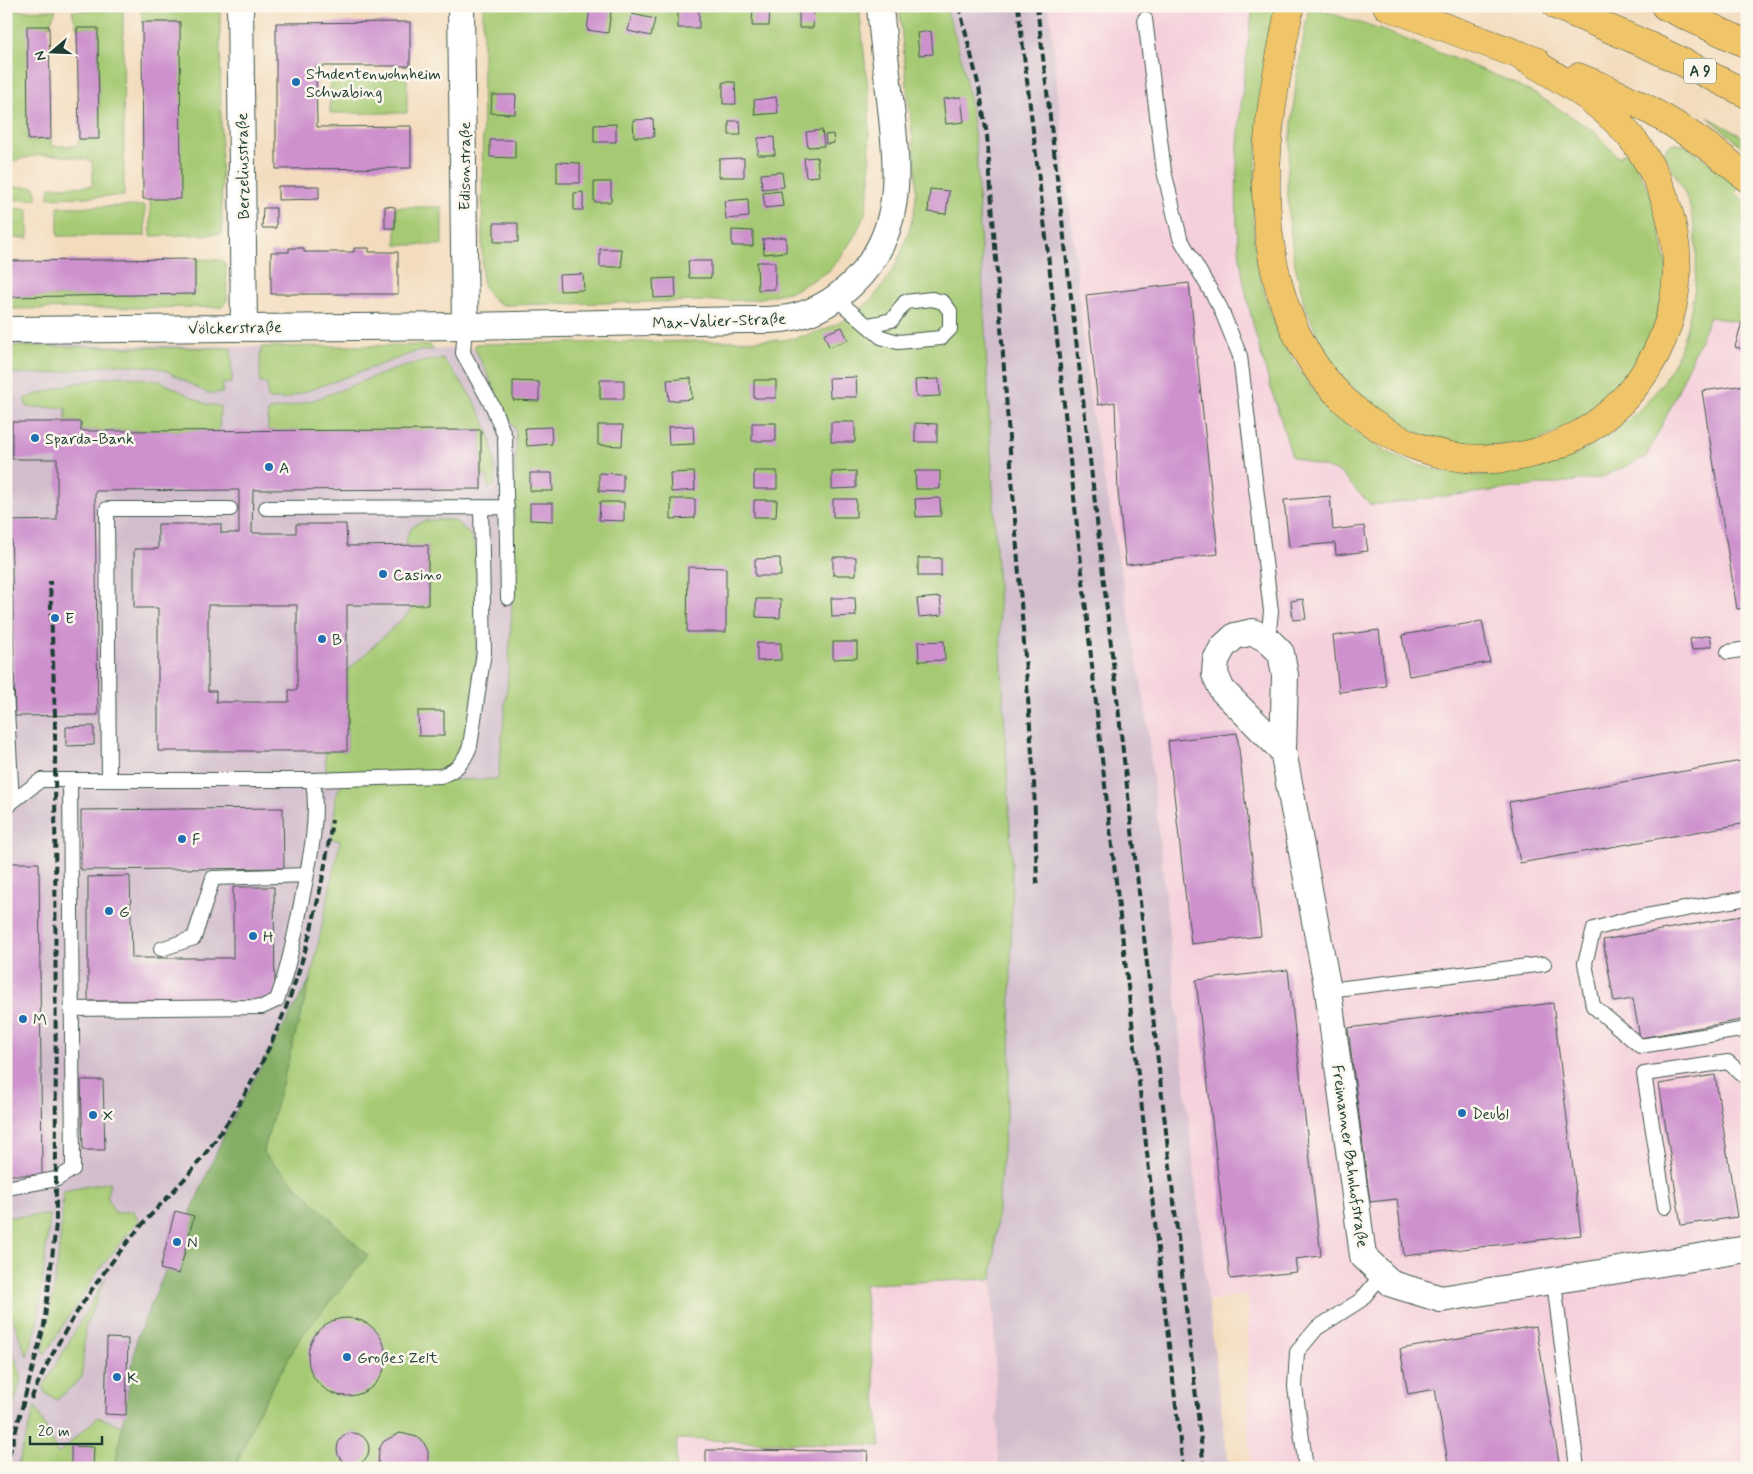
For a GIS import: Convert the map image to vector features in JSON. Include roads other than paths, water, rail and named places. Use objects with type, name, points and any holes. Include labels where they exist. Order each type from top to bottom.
[{"type":"highway","points":[[1387,6],[1518,54],[1578,89],[1687,131],[1747,178]]},
{"type":"highway","name":"A 9","points":[[1556,6],[1654,48],[1747,94]]},
{"type":"highway","points":[[1665,6],[1747,44]]},
{"type":"highway","points":[[1289,10],[1272,106],[1266,183],[1272,256],[1285,305],[1294,330],[1314,364],[1329,384],[1351,407],[1364,419],[1391,436],[1414,447],[1437,454],[1497,460],[1524,456],[1567,441],[1616,408],[1636,386],[1657,353],[1667,328],[1675,292],[1677,254],[1672,226],[1659,184],[1614,103]]},
{"type":"street","name":"Berzeliusstraße","points":[[240,6],[244,326]]},
{"type":"street","name":"Edisonstraße","points":[[462,6],[465,326]]},
{"type":"street","name":"Max-Valier-Straße","points":[[465,326],[788,318],[816,310],[835,298],[864,272],[882,245],[893,214],[896,161],[880,6]]},
{"type":"street","name":"Völckerstraße","points":[[6,330],[244,326],[465,326]]},
{"type":"street","points":[[1268,640],[1252,632],[1235,636],[1223,647],[1216,660],[1215,674],[1222,690],[1283,751]]},
{"type":"street","name":"Freimanner Bahnhofstraße","points":[[1268,640],[1281,653],[1285,675],[1283,751],[1328,990],[1363,1256],[1392,1284],[1441,1299],[1747,1249]]},
{"type":"lane","points":[[1146,20],[1164,171],[1180,238],[1220,307],[1240,356],[1271,611],[1268,640]]},
{"type":"lane","points":[[835,298],[881,337],[898,342],[941,338],[950,329],[950,311],[943,302],[917,299],[905,302],[892,320],[868,325]]},
{"type":"lane","points":[[465,326],[463,353],[493,407],[505,438],[508,598]]},
{"type":"lane","points":[[9,805],[41,780],[313,780],[441,776],[454,771],[465,760],[470,746],[484,652],[481,507]]},
{"type":"lane","points":[[266,508],[507,507]]},
{"type":"lane","points":[[109,780],[107,509],[230,509]]},
{"type":"lane","points":[[1728,652],[1747,648]]},
{"type":"lane","points":[[6,692],[9,805]]},
{"type":"lane","points":[[6,1188],[56,1179],[73,1169],[70,780]]},
{"type":"lane","points":[[71,1009],[262,1007],[277,1000],[288,970],[314,837],[316,798],[313,780]]},
{"type":"lane","points":[[161,949],[194,938],[213,878],[306,875]]},
{"type":"lane","points":[[1747,898],[1629,919],[1594,929],[1585,963],[1593,1006],[1640,1046],[1747,1029]]},
{"type":"lane","points":[[1328,990],[1544,964]]},
{"type":"lane","points":[[1665,1207],[1644,1074],[1728,1062],[1746,1080]]},
{"type":"lane","points":[[1306,1468],[1295,1387],[1298,1352],[1317,1328],[1361,1300],[1382,1274]]},
{"type":"lane","points":[[1554,1282],[1577,1468]]},
{"type":"railway","points":[[959,6],[979,87],[987,135],[1034,781],[1037,884]]},
{"type":"railway","points":[[1018,6],[1048,254],[1101,750],[1183,1468]]},
{"type":"railway","points":[[1037,6],[1204,1468]]},
{"type":"railway","points":[[6,1467],[44,1326],[56,1224],[55,715],[50,581]]},
{"type":"railway","points":[[31,1399],[62,1336],[87,1296],[130,1239],[198,1163],[226,1124],[250,1084],[271,1043],[289,1001],[303,957],[325,866],[332,820]]},
{"type":"place","name":"Studentenwohnheim Schwabing","points":[[296,82]]},
{"type":"place","name":"Sparda-Bank","points":[[35,438]]},
{"type":"place","name":"A","points":[[269,467]]},
{"type":"place","name":"Casino","points":[[383,574]]},
{"type":"place","name":"E","points":[[55,618]]},
{"type":"place","name":"B","points":[[322,639]]},
{"type":"place","name":"F","points":[[182,839]]},
{"type":"place","name":"G","points":[[109,911]]},
{"type":"place","name":"H","points":[[253,936]]},
{"type":"place","name":"M","points":[[23,1019]]},
{"type":"place","name":"Deubl","points":[[1462,1113]]},
{"type":"place","name":"X","points":[[93,1115]]},
{"type":"place","name":"N","points":[[177,1242]]},
{"type":"place","name":"Großes Zelt","points":[[347,1357]]},
{"type":"place","name":"K","points":[[117,1377]]}]
